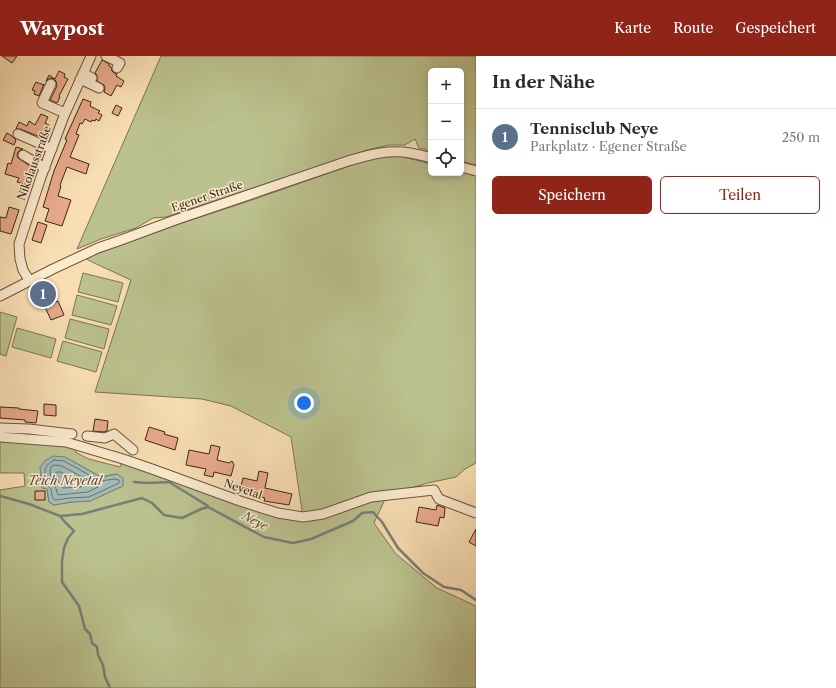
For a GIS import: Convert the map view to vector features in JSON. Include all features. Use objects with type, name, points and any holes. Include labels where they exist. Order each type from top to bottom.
[{"type":"street","name":"Nikolausstraße","points":[[29,280],[23,270],[20,259],[19,244],[65,113],[91,56]]},
{"type":"street","points":[[106,56],[120,63],[117,68]]},
{"type":"street","points":[[81,76],[92,78]]},
{"type":"street","points":[[81,76],[99,88]]},
{"type":"street","points":[[51,84],[42,102],[65,113]]},
{"type":"street","points":[[18,134],[52,149]]},
{"type":"street","name":"Egener Straße","points":[[0,296],[29,280],[98,248],[264,189],[380,152],[396,151],[428,157]]},
{"type":"street","points":[[23,155],[45,168]]},
{"type":"street","points":[[464,168],[476,171]]},
{"type":"street","points":[[0,428],[29,429],[72,434]]},
{"type":"street","points":[[87,436],[105,438],[114,434],[133,450]]},
{"type":"street","name":"Neyetal","points":[[0,437],[66,442],[123,459],[240,501],[278,513],[303,517],[323,514],[372,497],[434,490],[439,499],[476,513]]},
{"type":"green space","points":[[161,56],[476,56],[476,165],[464,162],[464,68],[428,68],[428,150],[419,148],[415,139],[405,145],[389,145],[367,150],[166,217],[153,218],[136,228],[101,239],[77,249]]},
{"type":"green space","points":[[400,156],[428,163],[428,176],[464,176],[464,173],[476,176],[476,463],[465,469],[456,477],[428,483],[387,495],[374,523],[396,554],[437,588],[476,606],[476,688],[0,688],[0,490],[25,486],[24,473],[0,473],[0,437],[80,447],[75,452],[89,459],[120,467],[123,459],[303,517],[291,437],[231,406],[202,399],[95,392],[131,280],[85,258],[176,225],[372,158]],"holes":[[[65,457],[101,477],[116,474],[123,486],[90,501],[54,505],[49,502],[47,489]]]},
{"type":"green space","points":[[83,273],[123,283],[118,302],[78,292]]},
{"type":"green space","points":[[77,295],[117,306],[111,325],[72,315]]},
{"type":"green space","points":[[0,312],[17,317],[6,356],[0,354]]},
{"type":"green space","points":[[70,319],[109,329],[104,349],[65,338]]},
{"type":"green space","points":[[17,328],[56,339],[51,358],[12,347]]},
{"type":"green space","points":[[63,341],[102,352],[96,372],[57,361]]},
{"type":"water","name":"Teich Neyetal","points":[[53,456],[65,457],[101,477],[117,474],[123,478],[123,486],[90,501],[54,505],[49,502],[47,489],[42,488],[40,467],[45,461]]},
{"type":"building","points":[[2,56],[17,56],[12,63]]},
{"type":"building","points":[[102,60],[109,64],[112,71],[117,74],[116,76],[124,81],[121,87],[117,85],[111,96],[104,92],[104,85],[97,81],[97,75],[95,73]]},
{"type":"building","points":[[59,71],[65,74],[64,77],[68,79],[57,103],[50,100],[57,86],[56,81],[51,78],[46,81],[49,75],[55,79]]},
{"type":"building","points":[[36,82],[44,85],[39,96],[34,94],[35,91],[32,90]]},
{"type":"building","points":[[83,99],[91,102],[90,106],[100,111],[98,113],[102,115],[99,121],[96,119],[95,121],[92,120],[91,122],[85,119],[82,124],[80,123],[76,134],[79,135],[70,157],[89,164],[86,174],[67,167],[60,185],[58,196],[71,200],[62,226],[45,221],[49,209],[43,207],[54,171],[67,140],[65,139]]},
{"type":"building","points":[[116,105],[122,108],[118,116],[112,113]]},
{"type":"building","points":[[41,114],[48,117],[45,123],[49,125],[43,138],[20,129],[16,129],[19,122],[27,126],[29,121],[35,125]]},
{"type":"building","points":[[7,133],[16,140],[14,145],[3,140]]},
{"type":"building","points":[[16,147],[23,149],[18,152],[18,158],[33,168],[27,185],[17,182],[19,178],[5,174],[8,163],[11,164]]},
{"type":"building","points":[[9,207],[19,210],[11,234],[0,231],[0,217],[6,218]]},
{"type":"building","points":[[38,222],[47,225],[41,243],[32,240]]},
{"type":"building","points":[[58,301],[64,315],[51,320],[45,307]]},
{"type":"building","points":[[44,404],[56,405],[56,416],[44,415]]},
{"type":"building","points":[[0,407],[38,411],[36,423],[25,422],[25,420],[0,418]]},
{"type":"building","points":[[95,419],[108,421],[107,431],[93,431]]},
{"type":"building","points":[[149,427],[165,432],[164,434],[178,438],[175,450],[145,440]]},
{"type":"building","points":[[211,445],[220,447],[217,460],[229,463],[232,461],[234,465],[231,476],[214,472],[213,477],[204,475],[206,469],[186,465],[189,450],[209,454]]},
{"type":"building","points":[[259,471],[268,473],[265,488],[292,494],[289,505],[264,501],[265,498],[240,490],[243,478],[257,481]]},
{"type":"building","points":[[35,491],[45,491],[45,500],[35,500]]},
{"type":"building","points":[[437,505],[445,508],[444,518],[440,517],[438,526],[416,522],[419,507],[436,510]]},
{"type":"building","points":[[476,529],[476,546],[469,542]]},
{"type":"waterway","points":[[134,482],[169,482],[208,506]]},
{"type":"waterway","name":"Neye","points":[[0,496],[29,504],[60,516],[82,514],[142,498],[152,503],[164,515],[182,518],[208,507],[264,537],[293,543],[311,539],[353,521],[362,513],[373,512],[382,522],[398,548],[423,573],[444,587],[461,590],[476,600]]},
{"type":"waterway","points":[[60,516],[74,531],[68,538],[64,548],[62,561],[62,582],[79,606],[85,629],[90,634],[92,643],[97,647],[98,655],[103,665],[105,677],[110,688]]},
{"type":"place","name":"Tennisclub Neye","points":[[43,294]]}]
